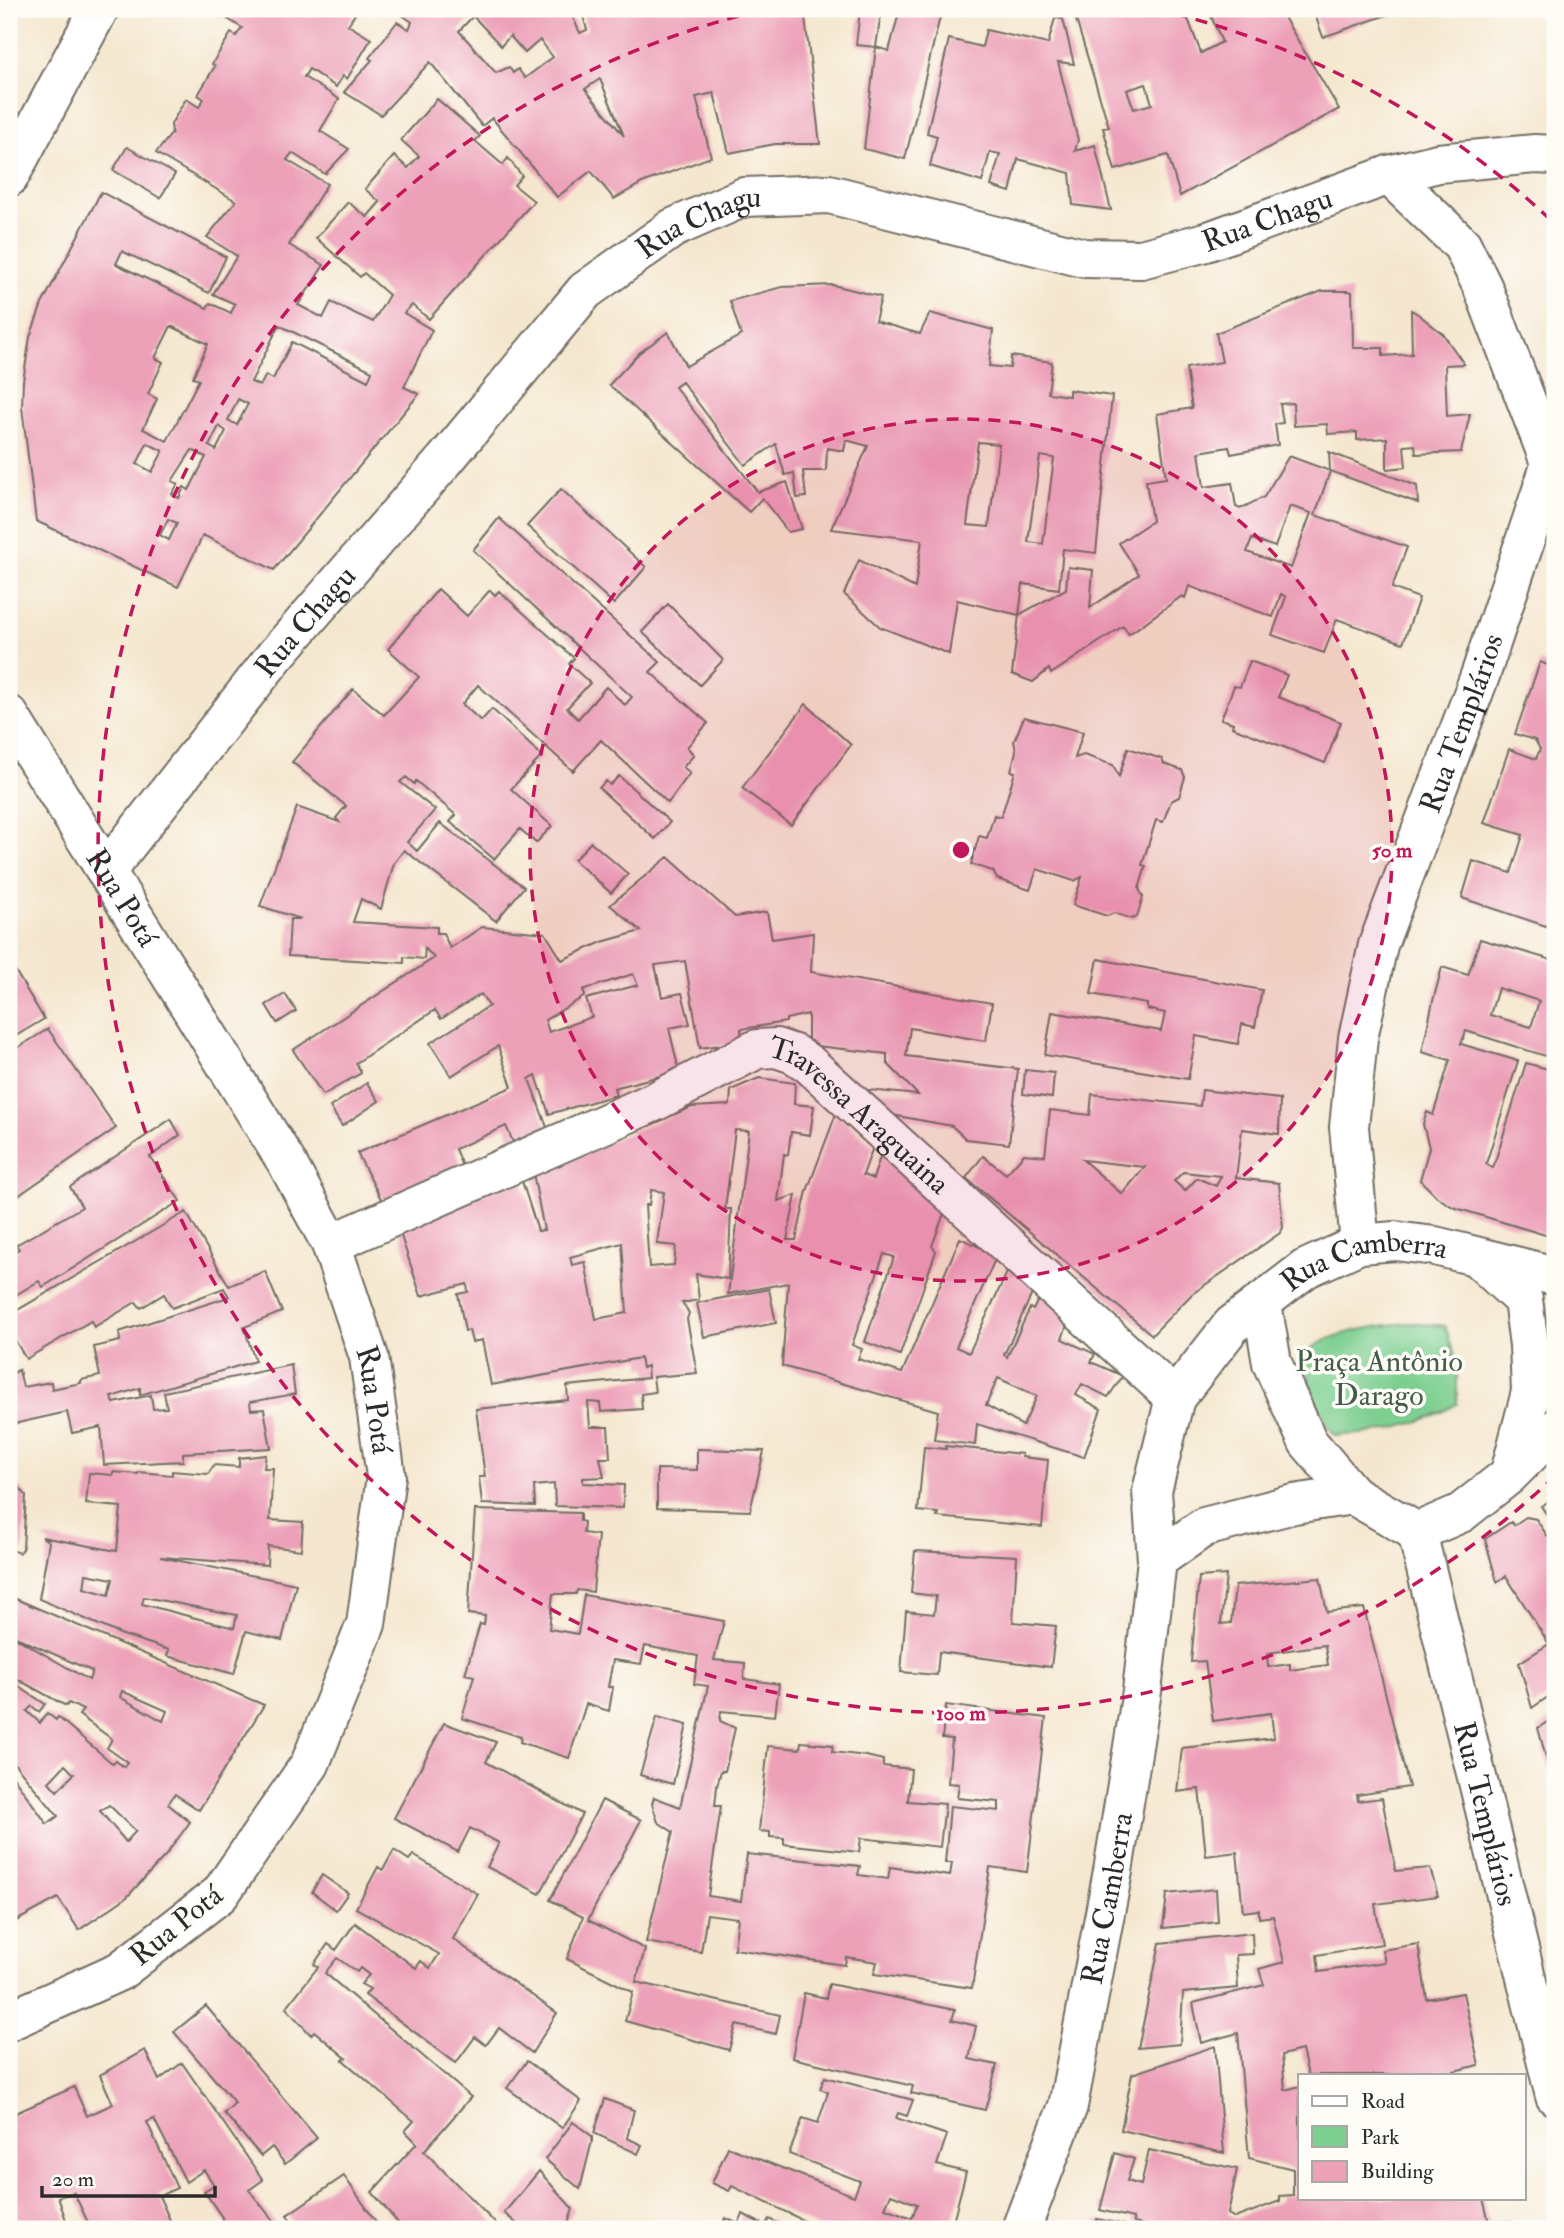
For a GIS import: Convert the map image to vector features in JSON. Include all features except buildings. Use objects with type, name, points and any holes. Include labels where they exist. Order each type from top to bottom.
[{"type":"street","points":[[9,177],[99,9]]},
{"type":"street","name":"Rua Chagu","points":[[107,870],[274,657],[445,460],[585,291],[674,228],[744,197],[829,194],[1084,258],[1141,259],[1206,242],[1389,175],[1438,163],[1535,154],[1555,155]]},
{"type":"street","points":[[1389,175],[1462,244],[1483,288],[1553,458]]},
{"type":"street","name":"Rua Templários","points":[[1360,1244],[1349,1127],[1357,1038],[1378,945],[1481,673],[1553,458]]},
{"type":"street","name":"Rua Potá","points":[[9,715],[288,1163],[331,1244],[369,1357],[386,1476],[366,1625],[310,1763],[220,1894],[120,1971],[9,2021]]},
{"type":"street","name":"Travessa Araguaina","points":[[331,1244],[656,1101],[757,1049],[776,1048],[794,1054],[810,1064],[1175,1398]]},
{"type":"street","name":"Rua Camberra","points":[[1021,2229],[1068,2106],[1115,1858],[1142,1691],[1157,1560],[1152,1492],[1175,1398],[1232,1325],[1306,1269],[1360,1244],[1395,1241],[1435,1246],[1555,1276]]},
{"type":"street","name":"Rua Camberra","points":[[1475,1255],[1523,1300],[1530,1345],[1531,1392],[1509,1475]]},
{"type":"street","name":"Rua Camberra","points":[[1262,1304],[1272,1363],[1308,1442],[1353,1495],[1417,1532]]},
{"type":"street","points":[[1417,1532],[1461,1513],[1509,1475],[1555,1429]]},
{"type":"street","points":[[1157,1560],[1204,1527],[1294,1504],[1353,1495]]},
{"type":"street","name":"Rua Templários","points":[[1417,1532],[1555,2096]]},
{"type":"green space","name":"Praça Antônio Darago","points":[[1416,1323],[1445,1326],[1457,1364],[1457,1404],[1414,1423],[1366,1433],[1335,1435],[1322,1416],[1314,1397],[1307,1353],[1316,1345],[1343,1334],[1374,1327]]}]
